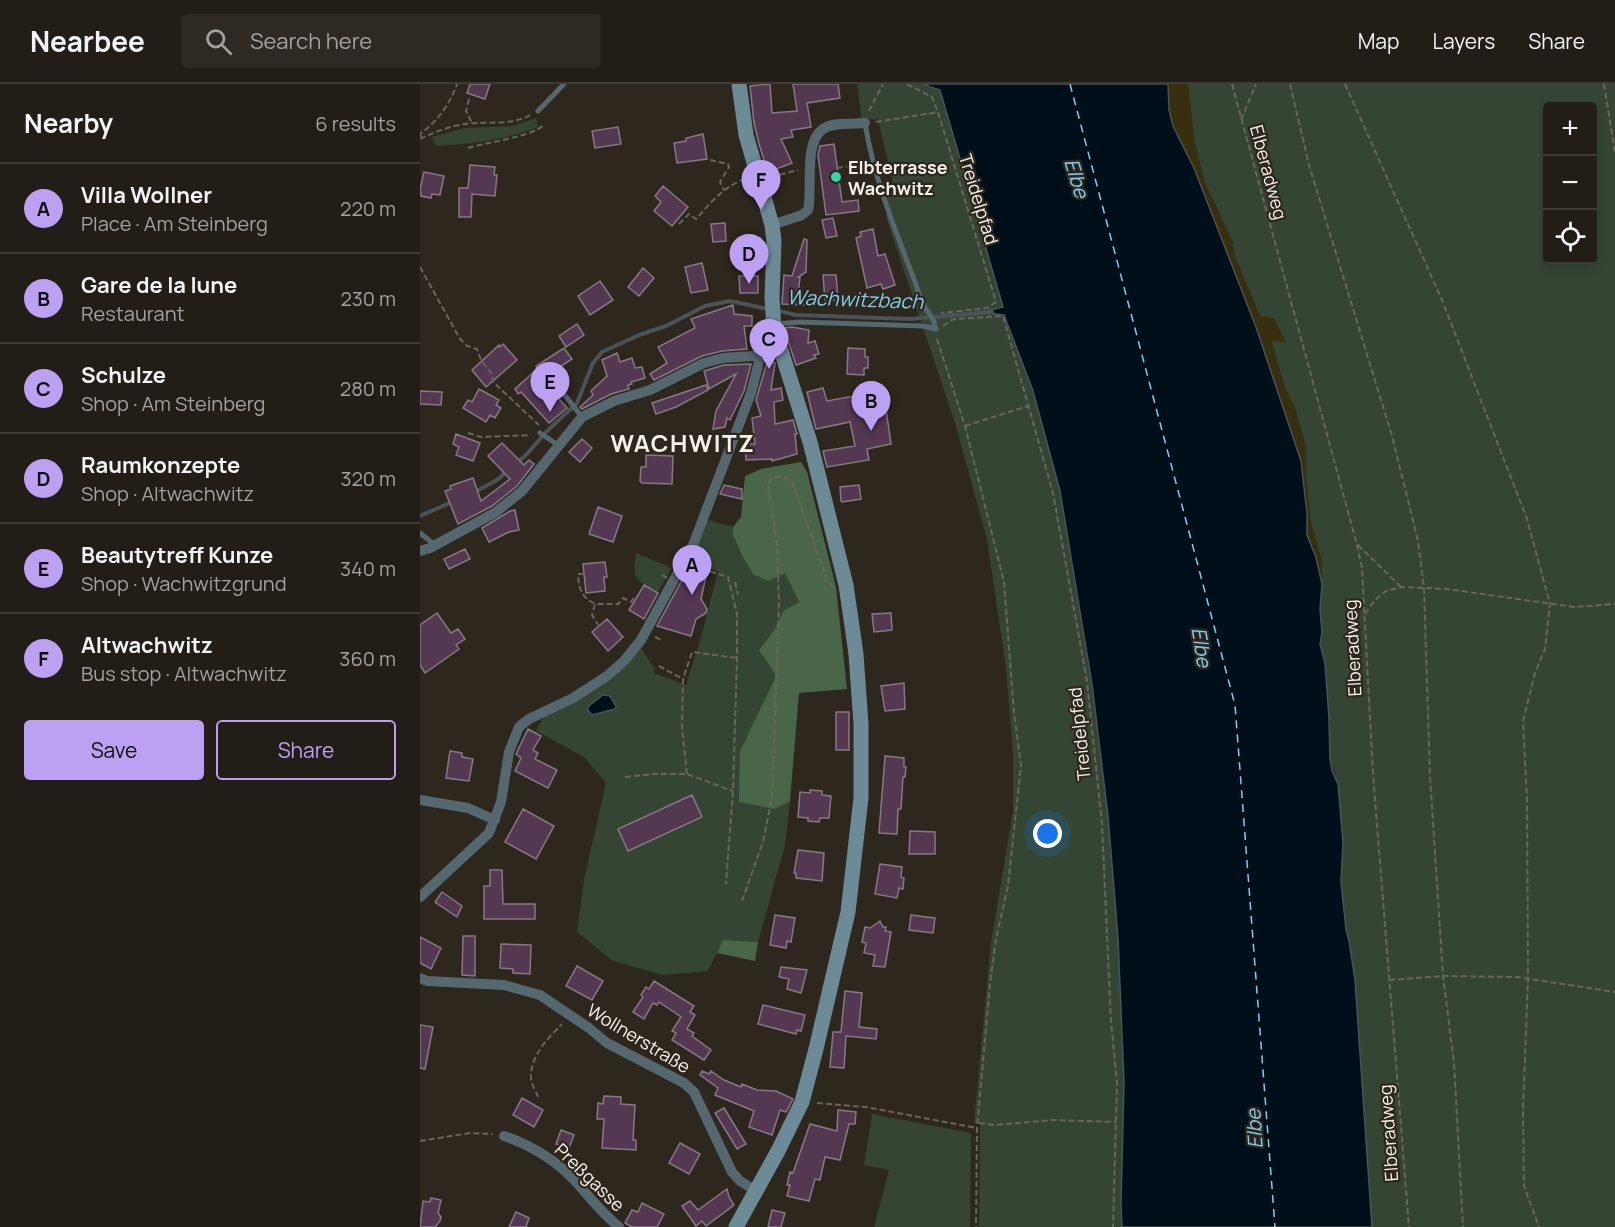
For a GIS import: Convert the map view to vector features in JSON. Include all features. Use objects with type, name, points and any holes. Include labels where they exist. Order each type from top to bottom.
[{"type":"main road","points":[[736,1227],[802,1102],[848,912],[861,798],[861,724],[856,654],[846,585],[810,442],[773,321],[774,241],[765,175],[746,135],[739,84]]},
{"type":"street","points":[[772,225],[802,215],[808,210],[811,200],[809,168],[816,136],[823,129],[865,123]]},
{"type":"street","points":[[420,551],[496,512],[522,491],[580,414],[650,390],[704,363],[723,358],[761,354],[780,346]]},
{"type":"street","points":[[420,897],[489,833],[501,802],[509,752],[519,727],[529,719],[573,698],[607,676],[624,661],[645,632],[693,545],[751,393],[761,354]]},
{"type":"street","points":[[420,800],[468,808],[495,820]]},
{"type":"street","name":"Wollnerstraße","points":[[420,978],[427,981],[504,986],[540,995],[608,1043],[684,1083],[694,1092],[732,1172],[740,1181],[755,1190]]},
{"type":"street","name":"Preßgasse","points":[[504,1136],[529,1145],[548,1157],[577,1183],[594,1204],[619,1227]]},
{"type":"street","points":[[730,1227],[736,1227]]},
{"type":"lane","points":[[538,111],[564,84]]},
{"type":"lane","points":[[773,321],[923,326],[936,329],[932,314],[926,308],[917,287],[881,188],[865,123]]},
{"type":"lane","points":[[554,380],[580,414]]},
{"type":"lane","points":[[540,433],[558,445]]},
{"type":"lane","points":[[420,533],[435,545]]},
{"type":"path","points":[[457,84],[443,110],[431,126],[420,134],[421,138],[443,129],[472,123],[515,121],[538,111]]},
{"type":"path","points":[[883,84],[865,123],[938,112],[932,97],[907,84]]},
{"type":"path","name":"Elberadweg","points":[[1232,84],[1362,568],[1369,706],[1409,1227]]},
{"type":"path","points":[[1241,120],[1256,84]]},
{"type":"path","points":[[1290,84],[1309,165],[1392,435],[1418,541],[1424,588],[1430,776],[1443,976],[1454,1063],[1463,1227]]},
{"type":"path","points":[[1345,84],[1446,311],[1527,519],[1550,604],[1545,649],[1534,673],[1523,721],[1527,800],[1528,979],[1523,1110],[1524,1186],[1539,1227]]},
{"type":"path","points":[[1604,84],[1615,153]]},
{"type":"path","points":[[470,99],[466,111],[472,123]]},
{"type":"path","name":"Treidelpfad","points":[[932,314],[987,308],[996,302],[938,112]]},
{"type":"path","points":[[468,148],[518,137],[544,125]]},
{"type":"path","points":[[710,160],[728,164],[729,167],[720,182],[724,190]]},
{"type":"path","points":[[837,168],[862,165]]},
{"type":"path","points":[[679,224],[689,214],[696,219],[724,190],[736,182],[809,168]]},
{"type":"path","points":[[420,267],[460,339],[467,346],[477,349],[481,360],[492,374],[493,382],[540,433]]},
{"type":"path","points":[[420,276],[425,276]]},
{"type":"path","points":[[975,309],[976,317]]},
{"type":"path","name":"Treidelpfad","points":[[936,329],[954,319],[1002,316],[1053,493],[1087,681],[1102,824],[1117,1083],[1113,1227]]},
{"type":"path","points":[[936,329],[965,426],[1005,582],[1014,713],[1021,765],[1008,886],[996,939],[990,984],[977,1122],[976,1227]]},
{"type":"path","points":[[965,426],[1029,406]]},
{"type":"path","points":[[468,433],[481,437],[540,433]]},
{"type":"path","points":[[742,901],[763,842],[772,797],[779,603],[777,543],[768,487],[771,479],[777,476],[785,477],[793,484],[827,580],[830,586],[836,587]]},
{"type":"path","points":[[1357,544],[1390,579],[1401,587]]},
{"type":"path","points":[[696,567],[728,578],[738,614],[733,791],[726,884]]},
{"type":"path","points":[[584,574],[578,574],[580,592],[588,601],[595,604],[618,604],[623,598],[631,602],[634,598]]},
{"type":"path","points":[[662,575],[677,583]]},
{"type":"path","points":[[735,582],[738,595]]},
{"type":"path","points":[[579,585],[585,584]]},
{"type":"path","points":[[1365,614],[1375,600],[1386,591],[1401,587],[1504,596],[1574,607],[1615,604]]},
{"type":"path","points":[[730,590],[735,588]]},
{"type":"path","points":[[595,604],[592,615],[599,626]]},
{"type":"path","points":[[651,635],[663,641]]},
{"type":"path","points":[[687,774],[682,728],[683,679],[692,652],[737,658]]},
{"type":"path","points":[[659,666],[683,679]]},
{"type":"path","points":[[625,777],[687,774],[733,791]]},
{"type":"path","points":[[1389,980],[1443,976],[1528,979],[1615,992]]},
{"type":"path","points":[[538,1097],[531,1079],[535,1057],[548,1038],[571,1016]]},
{"type":"path","points":[[802,1102],[866,1107],[977,1128]]},
{"type":"path","points":[[977,1122],[994,1125],[1053,1120],[1116,1122]]},
{"type":"path","points":[[420,1141],[470,1133],[504,1136]]},
{"type":"green space","points":[[857,84],[922,84],[940,90],[1003,307],[988,311],[988,313],[1004,314],[1033,391],[1060,491],[1092,684],[1108,816],[1118,938],[1124,1082],[1122,1227],[979,1227],[980,1124],[974,1123],[991,942],[1013,811],[1013,754],[1006,668],[987,539],[955,423],[885,214],[890,216],[883,185],[893,182],[878,119],[862,120]]},
{"type":"green space","points":[[1188,84],[1615,84],[1615,1227],[1372,1227],[1355,980],[1341,883],[1343,843],[1338,784],[1330,759],[1325,663],[1320,644],[1322,562],[1311,523],[1306,480],[1306,448],[1295,408],[1284,385],[1271,340],[1285,342],[1260,316],[1235,257],[1232,240],[1204,181],[1194,139]]},
{"type":"green space","points":[[536,118],[538,127],[488,141],[436,146],[432,137],[465,128],[513,126]]},
{"type":"green space","points":[[801,462],[807,472],[836,587],[847,689],[799,693],[790,801],[775,809],[739,802],[740,751],[776,676],[759,650],[774,630],[783,611],[799,602],[785,573],[768,581],[753,574],[733,535],[733,527],[741,517],[745,476],[761,469]]},
{"type":"green space","points":[[708,520],[733,527],[737,546],[753,574],[785,573],[799,602],[783,611],[774,630],[759,650],[776,676],[740,751],[775,809],[790,801],[785,845],[758,942],[723,940],[708,971],[663,975],[613,961],[577,932],[584,880],[606,783],[584,757],[536,731],[543,718],[640,648],[655,668],[654,673],[686,685],[718,571],[696,565],[698,559],[693,557]]},
{"type":"green space","points":[[636,553],[672,568],[657,593],[640,581],[635,574]]},
{"type":"green space","points":[[723,940],[758,942],[755,961],[717,953]]},
{"type":"green space","points":[[872,1114],[971,1133],[970,1227],[874,1227],[889,1170],[864,1165]]},
{"type":"sand","points":[[1168,84],[1188,84],[1194,139],[1204,181],[1232,240],[1235,257],[1260,316],[1274,318],[1286,342],[1271,340],[1284,385],[1295,408],[1306,448],[1306,480],[1311,523],[1322,562],[1322,584],[1316,557],[1307,535],[1301,461],[1256,327],[1194,168],[1173,126],[1169,110]]},
{"type":"water","name":"Elbe","points":[[922,84],[1168,84],[1169,110],[1173,126],[1194,168],[1256,327],[1301,461],[1307,535],[1316,557],[1322,584],[1320,644],[1325,663],[1330,759],[1338,784],[1343,843],[1341,882],[1355,980],[1372,1227],[1122,1227],[1124,1082],[1118,938],[1108,816],[1092,684],[1060,491],[1033,391],[1004,315],[987,311],[1003,307],[940,90]]},
{"type":"water","points":[[603,695],[610,696],[616,706],[615,709],[592,715],[587,709]]},
{"type":"building","points":[[470,84],[490,84],[485,99],[467,93]]},
{"type":"building","points":[[770,84],[772,113],[797,111],[793,84],[838,84],[840,98],[807,103],[811,127],[791,130],[793,137],[781,139],[792,163],[771,171],[767,169],[759,144],[750,86]]},
{"type":"building","points":[[618,127],[621,144],[595,148],[592,131]]},
{"type":"building","points":[[703,134],[707,159],[677,163],[674,143]]},
{"type":"building","points":[[834,144],[842,202],[858,200],[859,211],[826,215],[818,155],[820,146]]},
{"type":"building","points":[[470,165],[495,167],[494,175],[497,175],[495,196],[472,194],[471,217],[459,217],[459,188],[468,188]]},
{"type":"building","points":[[424,172],[444,176],[440,195],[432,194],[431,198],[421,196],[420,189]]},
{"type":"building","points":[[663,186],[688,207],[672,226],[654,211],[661,202],[655,196]]},
{"type":"building","points":[[833,218],[837,236],[826,238],[822,220]]},
{"type":"building","points":[[725,223],[726,241],[713,242],[711,224]]},
{"type":"building","points":[[873,229],[878,256],[885,254],[895,285],[883,289],[881,284],[867,288],[856,238],[861,236],[860,232]]},
{"type":"building","points":[[804,239],[807,240],[806,272],[798,277],[800,277],[798,295],[805,295],[804,305],[782,304],[784,275],[792,276]]},
{"type":"building","points":[[702,263],[708,290],[691,293],[685,267]]},
{"type":"building","points":[[643,268],[654,278],[639,296],[628,287]]},
{"type":"building","points":[[823,275],[836,275],[838,300],[825,301]]},
{"type":"building","points":[[739,276],[758,276],[758,293],[740,293]]},
{"type":"building","points":[[600,281],[613,300],[590,315],[578,296]]},
{"type":"building","points":[[733,305],[734,314],[752,316],[752,326],[744,326],[747,349],[722,351],[702,356],[654,380],[650,374],[667,363],[658,347],[695,328],[691,319]]},
{"type":"building","points":[[577,324],[584,335],[566,347],[559,336]]},
{"type":"building","points":[[784,328],[809,330],[808,343],[815,341],[819,354],[814,355],[816,358],[796,365]]},
{"type":"building","points":[[503,344],[517,360],[486,387],[472,370],[499,345],[500,347]]},
{"type":"building","points":[[564,348],[572,359],[541,379],[567,408],[549,423],[521,392],[518,394],[515,389],[537,369],[536,366]]},
{"type":"building","points":[[848,348],[865,349],[868,368],[864,368],[864,375],[847,374]]},
{"type":"building","points":[[617,353],[620,362],[632,358],[635,368],[642,367],[645,378],[631,382],[632,384],[628,385],[629,389],[611,394],[582,409],[580,407],[593,395],[591,391],[607,376],[602,360]]},
{"type":"building","points":[[767,362],[775,363],[771,390],[781,388],[783,400],[774,402],[775,424],[793,420],[797,434],[795,434],[797,454],[772,461],[772,459],[746,460],[745,444],[755,444],[752,418],[761,416],[756,400]]},
{"type":"building","points":[[751,364],[744,391],[730,420],[727,418],[725,427],[713,429],[716,411],[736,374],[709,389],[704,371],[724,365]]},
{"type":"building","points":[[706,385],[708,390],[676,407],[656,414],[652,403]]},
{"type":"building","points":[[823,388],[827,401],[854,396],[856,407],[885,402],[891,444],[867,449],[869,460],[827,467],[823,451],[855,446],[850,422],[816,429],[807,392]]},
{"type":"building","points":[[479,389],[499,400],[496,405],[501,408],[495,418],[490,415],[486,422],[463,408],[468,400],[472,402]]},
{"type":"building","points":[[420,391],[442,392],[441,405],[420,404]]},
{"type":"building","points":[[456,434],[480,443],[473,461],[456,455],[459,447],[453,444]]},
{"type":"building","points":[[582,439],[592,448],[580,462],[569,452]]},
{"type":"building","points":[[502,443],[524,465],[529,460],[534,464],[517,486],[492,506],[458,524],[445,491],[451,489],[450,486],[473,478],[481,501],[510,479],[488,456]]},
{"type":"building","points":[[646,455],[673,456],[672,484],[642,483],[640,481],[641,467],[646,467]]},
{"type":"building","points":[[724,485],[742,489],[742,499],[720,494]]},
{"type":"building","points":[[859,485],[861,499],[841,501],[840,487]]},
{"type":"building","points":[[598,507],[622,516],[613,542],[589,534]]},
{"type":"building","points":[[515,510],[519,530],[509,532],[489,542],[482,528]]},
{"type":"building","points":[[465,549],[470,559],[449,569],[444,559]]},
{"type":"building","points":[[605,562],[607,577],[604,577],[605,591],[586,593],[583,564]]},
{"type":"building","points":[[691,567],[707,572],[701,599],[707,609],[706,613],[696,619],[691,636],[657,626]]},
{"type":"building","points":[[644,585],[658,593],[644,619],[629,610]]},
{"type":"building","points":[[437,613],[451,633],[458,629],[465,639],[456,645],[459,649],[425,673],[420,665],[420,625]]},
{"type":"building","points":[[891,613],[892,630],[874,632],[872,614]]},
{"type":"building","points":[[607,619],[623,637],[608,651],[592,632]]},
{"type":"building","points":[[904,683],[905,709],[885,711],[881,686]]},
{"type":"building","points":[[836,712],[849,712],[849,750],[836,750]]},
{"type":"building","points":[[528,729],[541,736],[533,750],[538,753],[535,759],[557,770],[548,788],[515,771],[521,758],[516,754]]},
{"type":"building","points":[[450,751],[462,753],[462,757],[473,759],[469,781],[446,778]]},
{"type":"building","points":[[885,756],[904,758],[904,767],[906,767],[901,809],[898,809],[897,834],[879,833]]},
{"type":"building","points":[[810,790],[822,791],[822,795],[831,796],[829,818],[820,818],[819,822],[798,817],[800,792],[810,793]]},
{"type":"building","points":[[692,795],[702,817],[628,851],[618,829]]},
{"type":"building","points":[[523,809],[554,826],[536,859],[505,842]]},
{"type":"building","points":[[910,831],[935,832],[935,854],[909,854]]},
{"type":"building","points":[[798,850],[824,853],[822,881],[796,878],[796,873],[794,873]]},
{"type":"building","points":[[880,864],[902,867],[903,889],[899,888],[897,898],[875,894]]},
{"type":"building","points":[[490,870],[502,870],[503,904],[535,904],[535,919],[484,919],[484,886],[490,886]]},
{"type":"building","points":[[442,892],[462,906],[457,917],[435,902]]},
{"type":"building","points":[[775,915],[795,918],[791,942],[787,941],[786,948],[770,945]]},
{"type":"building","points":[[911,915],[935,918],[933,933],[909,930]]},
{"type":"building","points":[[880,921],[883,927],[886,927],[885,931],[891,932],[885,967],[873,966],[875,955],[864,953],[866,943],[862,942],[865,927],[870,928]]},
{"type":"building","points":[[463,936],[475,936],[475,976],[462,975]]},
{"type":"building","points":[[420,937],[441,948],[431,969],[420,963]]},
{"type":"building","points":[[501,944],[531,945],[530,974],[513,973],[513,969],[500,968]]},
{"type":"building","points":[[577,966],[603,981],[592,1000],[566,986]]},
{"type":"building","points":[[781,967],[807,970],[801,993],[787,989],[789,979],[779,977]]},
{"type":"building","points":[[654,981],[694,1006],[690,1012],[695,1015],[687,1029],[694,1033],[692,1036],[711,1050],[704,1060],[672,1040],[676,1033],[672,1031],[681,1017],[659,1002],[657,1005],[653,1003],[644,1019],[633,1012],[643,997],[641,995],[646,987],[649,989]]},
{"type":"building","points":[[845,991],[862,993],[859,1027],[877,1029],[876,1039],[846,1036],[844,1068],[830,1067],[833,1032],[841,1032]]},
{"type":"building","points":[[763,1005],[805,1015],[801,1031],[797,1030],[796,1034],[758,1024]]},
{"type":"building","points":[[420,1025],[433,1027],[425,1069],[420,1068]]},
{"type":"building","points":[[702,1071],[709,1074],[711,1071],[724,1080],[741,1087],[742,1084],[757,1090],[776,1091],[793,1099],[786,1112],[780,1110],[772,1135],[749,1127],[754,1111],[715,1095],[718,1088],[700,1075]]},
{"type":"building","points":[[604,1096],[621,1097],[621,1104],[635,1105],[633,1140],[636,1140],[636,1150],[602,1148],[604,1119],[597,1119],[598,1103],[603,1104]]},
{"type":"building","points":[[522,1098],[543,1110],[534,1127],[513,1115]]},
{"type":"building","points":[[724,1108],[746,1144],[737,1149],[715,1113]]},
{"type":"building","points":[[838,1110],[856,1112],[855,1124],[849,1124],[840,1160],[825,1157],[820,1180],[815,1179],[809,1201],[787,1196],[790,1172],[793,1173],[810,1124],[837,1131]]},
{"type":"building","points":[[561,1130],[574,1135],[569,1148],[556,1144]]},
{"type":"building","points":[[680,1143],[700,1154],[689,1174],[669,1163]]},
{"type":"building","points":[[727,1189],[734,1205],[706,1226],[702,1221],[696,1226],[682,1206],[690,1201],[698,1210]]},
{"type":"building","points":[[431,1198],[441,1200],[438,1213],[441,1217],[440,1221],[435,1227],[420,1227],[423,1201],[430,1202]]},
{"type":"building","points":[[642,1203],[664,1214],[657,1227],[632,1227],[625,1223],[632,1210],[638,1212]]},
{"type":"building","points":[[772,1210],[785,1213],[781,1227],[768,1227]]},
{"type":"building","points":[[516,1212],[529,1218],[526,1227],[509,1227]]},
{"type":"waterway","name":"Wachwitzbach","points":[[517,463],[577,403],[593,363],[602,352],[639,335],[666,326],[705,306],[730,301],[768,309]]},
{"type":"waterway","name":"Wachwitzbach","points":[[775,310],[796,315],[910,319],[992,312]]},
{"type":"waterway","name":"Wachwitzbach","points":[[473,493],[497,480],[507,471]]},
{"type":"waterway","name":"Wachwitzbach","points":[[420,516],[452,502]]},
{"type":"ferry route","points":[[1070,84],[1235,705],[1275,1227]]},
{"type":"place","name":"Elbterrasse Wachwitz","points":[[836,177]]},
{"type":"place","name":"Altwachwitz","points":[[761,210]]},
{"type":"place","name":"Raumkonzepte","points":[[749,284]]},
{"type":"place","name":"Schulze","points":[[769,369]]},
{"type":"place","name":"Beautytreff Kunze","points":[[550,412]]},
{"type":"place","name":"Gare de la lune","points":[[871,431]]},
{"type":"place","name":"Villa Wollner","points":[[692,595]]},
{"type":"district","name":"WACHWITZ","points":[[683,442]]}]
